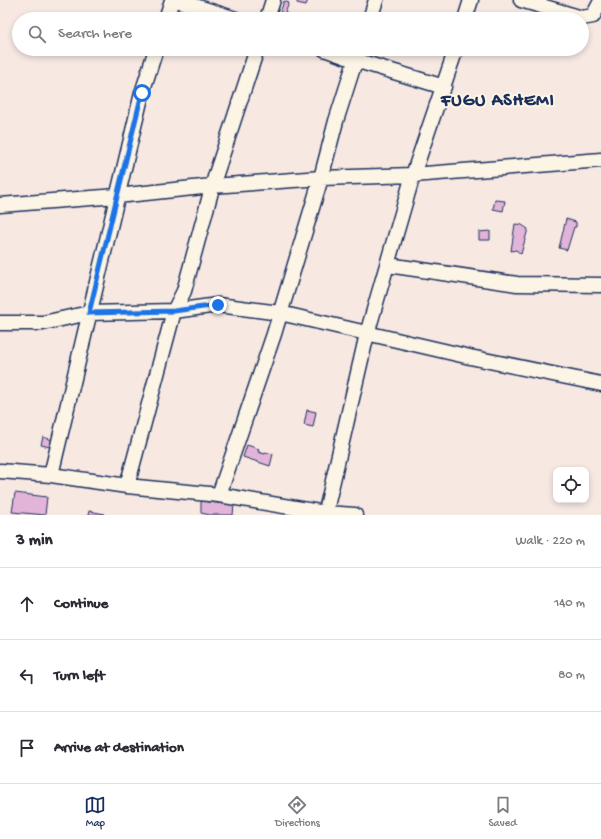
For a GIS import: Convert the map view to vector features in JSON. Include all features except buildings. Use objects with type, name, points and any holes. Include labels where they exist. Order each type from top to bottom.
[{"type":"street","points":[[168,12],[172,0]]},
{"type":"street","points":[[176,0],[214,12]]},
{"type":"street","points":[[269,12],[273,0]]},
{"type":"street","points":[[372,12],[376,0]]},
{"type":"street","points":[[468,12],[472,0]]},
{"type":"street","points":[[521,0],[562,12]]},
{"type":"street","points":[[589,17],[593,16],[601,1]]},
{"type":"street","points":[[51,476],[142,93],[154,56]]},
{"type":"street","points":[[127,486],[174,311],[184,291],[212,186],[255,56]]},
{"type":"street","points":[[219,495],[280,313],[322,178],[336,121],[356,56]]},
{"type":"street","points":[[362,56],[444,87]]},
{"type":"street","points":[[325,514],[367,334],[413,175],[454,56]]},
{"type":"street","points":[[0,205],[117,196],[212,186],[322,178],[413,175],[601,160]]},
{"type":"street","points":[[388,265],[517,284],[601,285]]},
{"type":"street","points":[[0,323],[43,323],[89,313],[174,311],[218,305],[280,313],[367,334],[601,384]]},
{"type":"street","points":[[0,471],[219,495],[325,514],[355,515]]},
{"type":"district","name":"FUGU ASHEMI","points":[[498,101]]},
{"type":"route","points":[[142,93],[89,313],[174,311],[218,305]]}]
